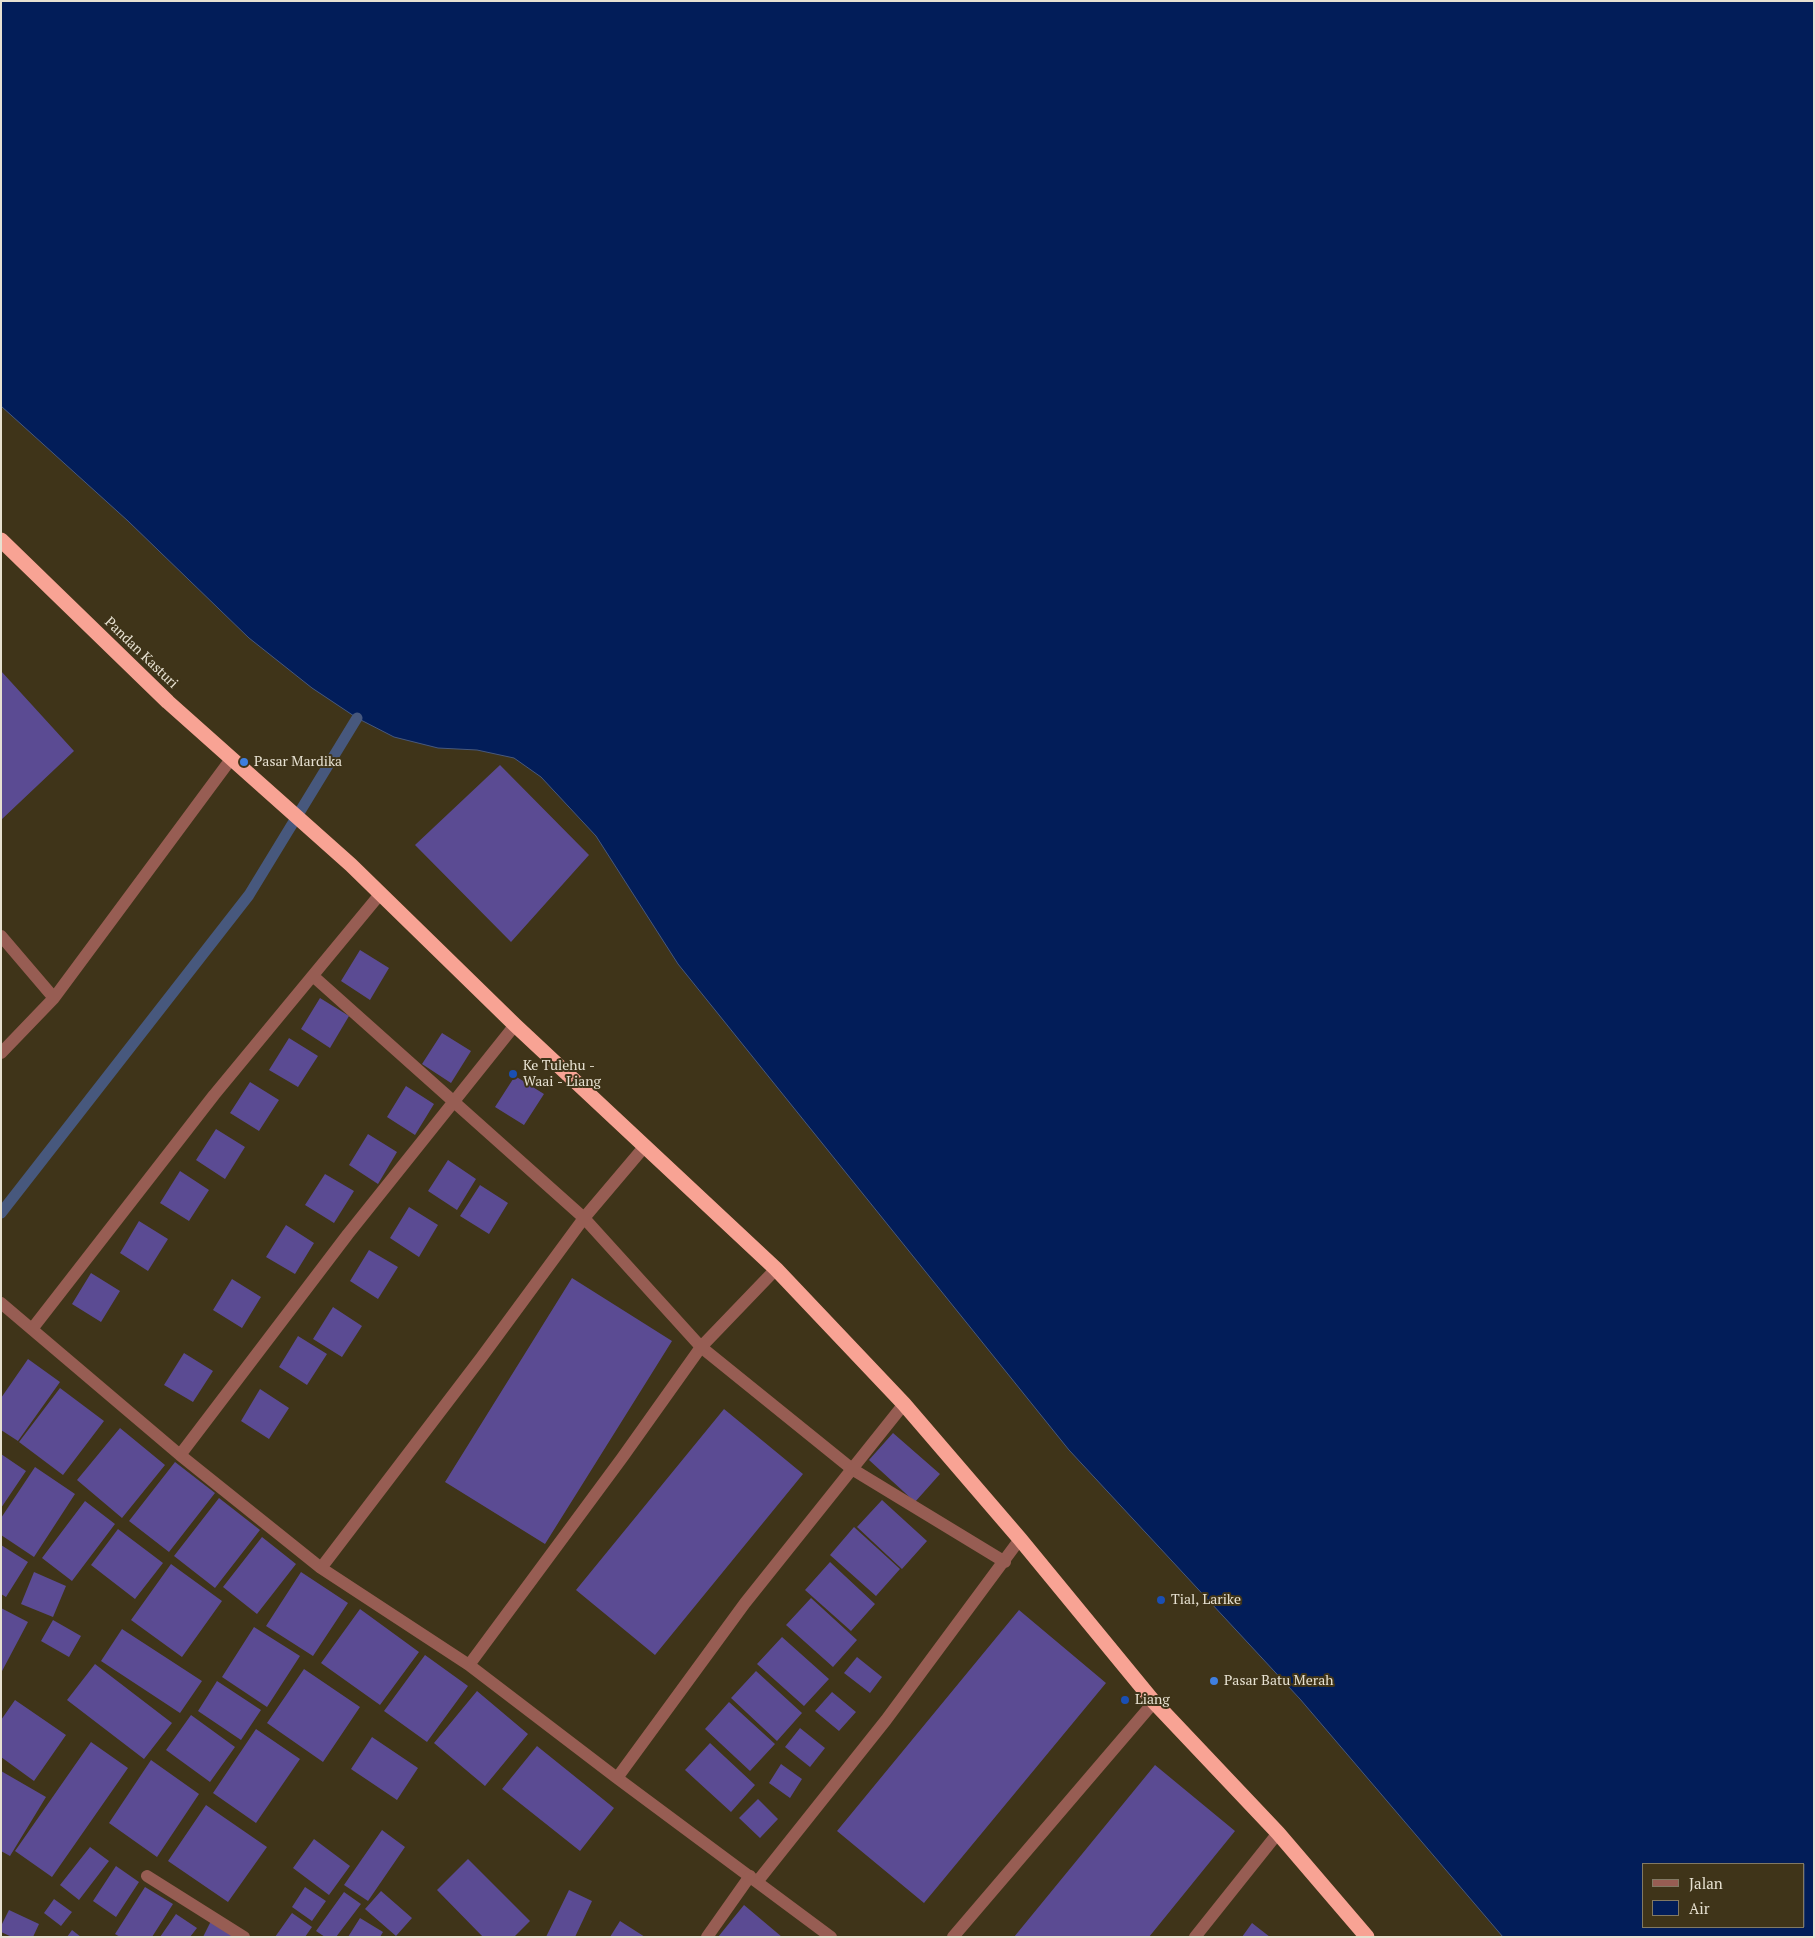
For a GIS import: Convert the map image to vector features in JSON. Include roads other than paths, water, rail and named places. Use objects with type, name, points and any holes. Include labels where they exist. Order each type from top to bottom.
[{"type":"highway","name":"Pandan Kasturi","points":[[1,540],[168,702],[351,865],[515,1025],[776,1269],[904,1404],[1020,1539],[1154,1702],[1278,1833],[1367,1937]]},
{"type":"street","points":[[1,1052],[54,998],[231,759]]},
{"type":"street","points":[[32,1329],[214,1094],[381,893]]},
{"type":"street","points":[[1,936],[54,998]]},
{"type":"street","points":[[312,976],[584,1218],[701,1347],[852,1469],[1005,1562]]},
{"type":"street","points":[[180,1455],[348,1234],[515,1025]]},
{"type":"street","points":[[321,1568],[481,1358],[584,1218],[645,1146]]},
{"type":"street","points":[[469,1665],[622,1458],[701,1347],[776,1269]]},
{"type":"street","points":[[1,1303],[180,1455],[321,1568],[469,1665],[831,1937]]},
{"type":"street","points":[[617,1778],[745,1603],[904,1404]]},
{"type":"street","points":[[707,1937],[886,1720],[1005,1562],[1020,1539]]},
{"type":"street","points":[[952,1937],[1154,1702]]},
{"type":"street","points":[[1195,1937],[1278,1833]]},
{"type":"street","points":[[147,1876],[244,1937]]},
{"type":"water","points":[[1,1],[1814,1],[1814,1937],[1503,1937],[1300,1699],[1069,1450],[678,964],[596,836],[541,777],[514,758],[477,750],[438,748],[394,737],[357,718],[312,688],[249,638],[128,521],[1,406]]},
{"type":"waterway","points":[[1,1213],[249,895],[357,718]]},
{"type":"place","name":"Pasar Mardika","points":[[244,762]]},
{"type":"place","name":"Ke Tulehu - Waai - Liang","points":[[513,1074]]},
{"type":"place","name":"Tial, Larike","points":[[1161,1600]]},
{"type":"place","name":"Pasar Batu Merah","points":[[1214,1681]]},
{"type":"place","name":"Liang","points":[[1125,1700]]}]
